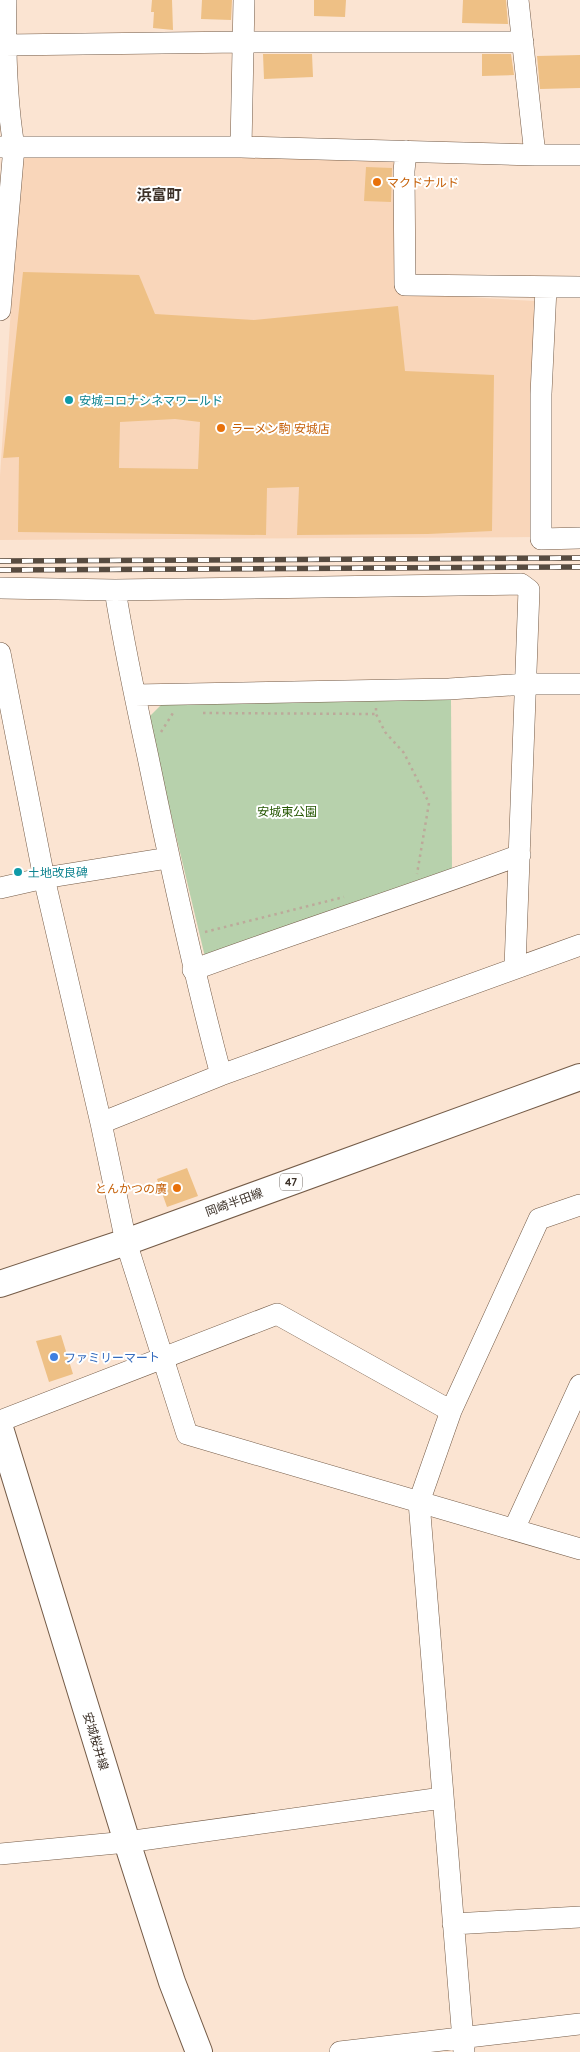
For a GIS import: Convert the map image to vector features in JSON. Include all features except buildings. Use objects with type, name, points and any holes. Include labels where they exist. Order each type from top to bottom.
[{"type":"main road","name":"岡崎半田線","points":[[0,1284],[126,1242],[580,1077]]},
{"type":"main road","name":"安城桜井線","points":[[0,1428],[127,1842],[172,1982],[199,2052]]},
{"type":"street","points":[[0,310],[7,147],[10,123],[5,45],[6,0]]},
{"type":"street","points":[[240,146],[244,0]]},
{"type":"street","points":[[518,0],[535,155]]},
{"type":"street","points":[[5,45],[242,42],[523,42]]},
{"type":"street","points":[[7,147],[240,146],[580,155]]},
{"type":"street","points":[[406,151],[404,171],[405,285],[580,287]]},
{"type":"street","points":[[546,288],[541,394],[541,539],[580,538]]},
{"type":"street","points":[[0,588],[115,590],[521,584],[529,590],[515,967]]},
{"type":"street","points":[[115,590],[168,858],[193,970],[221,1075]]},
{"type":"street","points":[[0,653],[44,878],[101,1123],[126,1242],[187,1434],[580,1549]]},
{"type":"street","points":[[135,695],[449,689],[526,684],[580,684]]},
{"type":"street","points":[[193,970],[520,855]]},
{"type":"street","points":[[0,888],[44,878],[168,858]]},
{"type":"street","points":[[101,1123],[221,1075],[580,945]]},
{"type":"street","points":[[463,2045],[419,1502],[451,1411],[539,1219],[580,1205]]},
{"type":"street","points":[[0,1421],[277,1314],[451,1411]]},
{"type":"street","points":[[514,1529],[577,1399]]},
{"type":"street","points":[[0,1854],[127,1842],[442,1798]]},
{"type":"street","points":[[453,1924],[580,1917]]},
{"type":"street","points":[[340,2052],[463,2045],[580,2024]]},
{"type":"path","points":[[375,689],[376,714],[385,732],[404,753],[429,803],[416,878],[418,892]]},
{"type":"path","points":[[160,734],[173,713],[181,713]]},
{"type":"path","points":[[197,713],[376,714]]},
{"type":"path","points":[[203,924],[205,933],[349,895]]},
{"type":"shaded area","points":[[21,154],[397,160],[399,293],[535,301],[535,537],[0,540],[0,476]]},
{"type":"green space","name":"安城東公園","points":[[451,700],[452,872],[205,957],[148,718],[165,701]]},
{"type":"railway","points":[[0,561],[580,558]]},
{"type":"railway","points":[[0,570],[580,567]]},
{"type":"place","name":"マクドナルド","points":[[377,182]]},
{"type":"place","name":"安城コロナシネマワールド","points":[[69,400]]},
{"type":"place","name":"ラーメン駒 安城店","points":[[221,428]]},
{"type":"place","name":"土地改良碑","points":[[18,872]]},
{"type":"place","name":"とんかつの廣","points":[[177,1188]]},
{"type":"place","name":"ファミリーマート","points":[[54,1357]]},
{"type":"district","name":"浜富町","points":[[159,194]]}]
